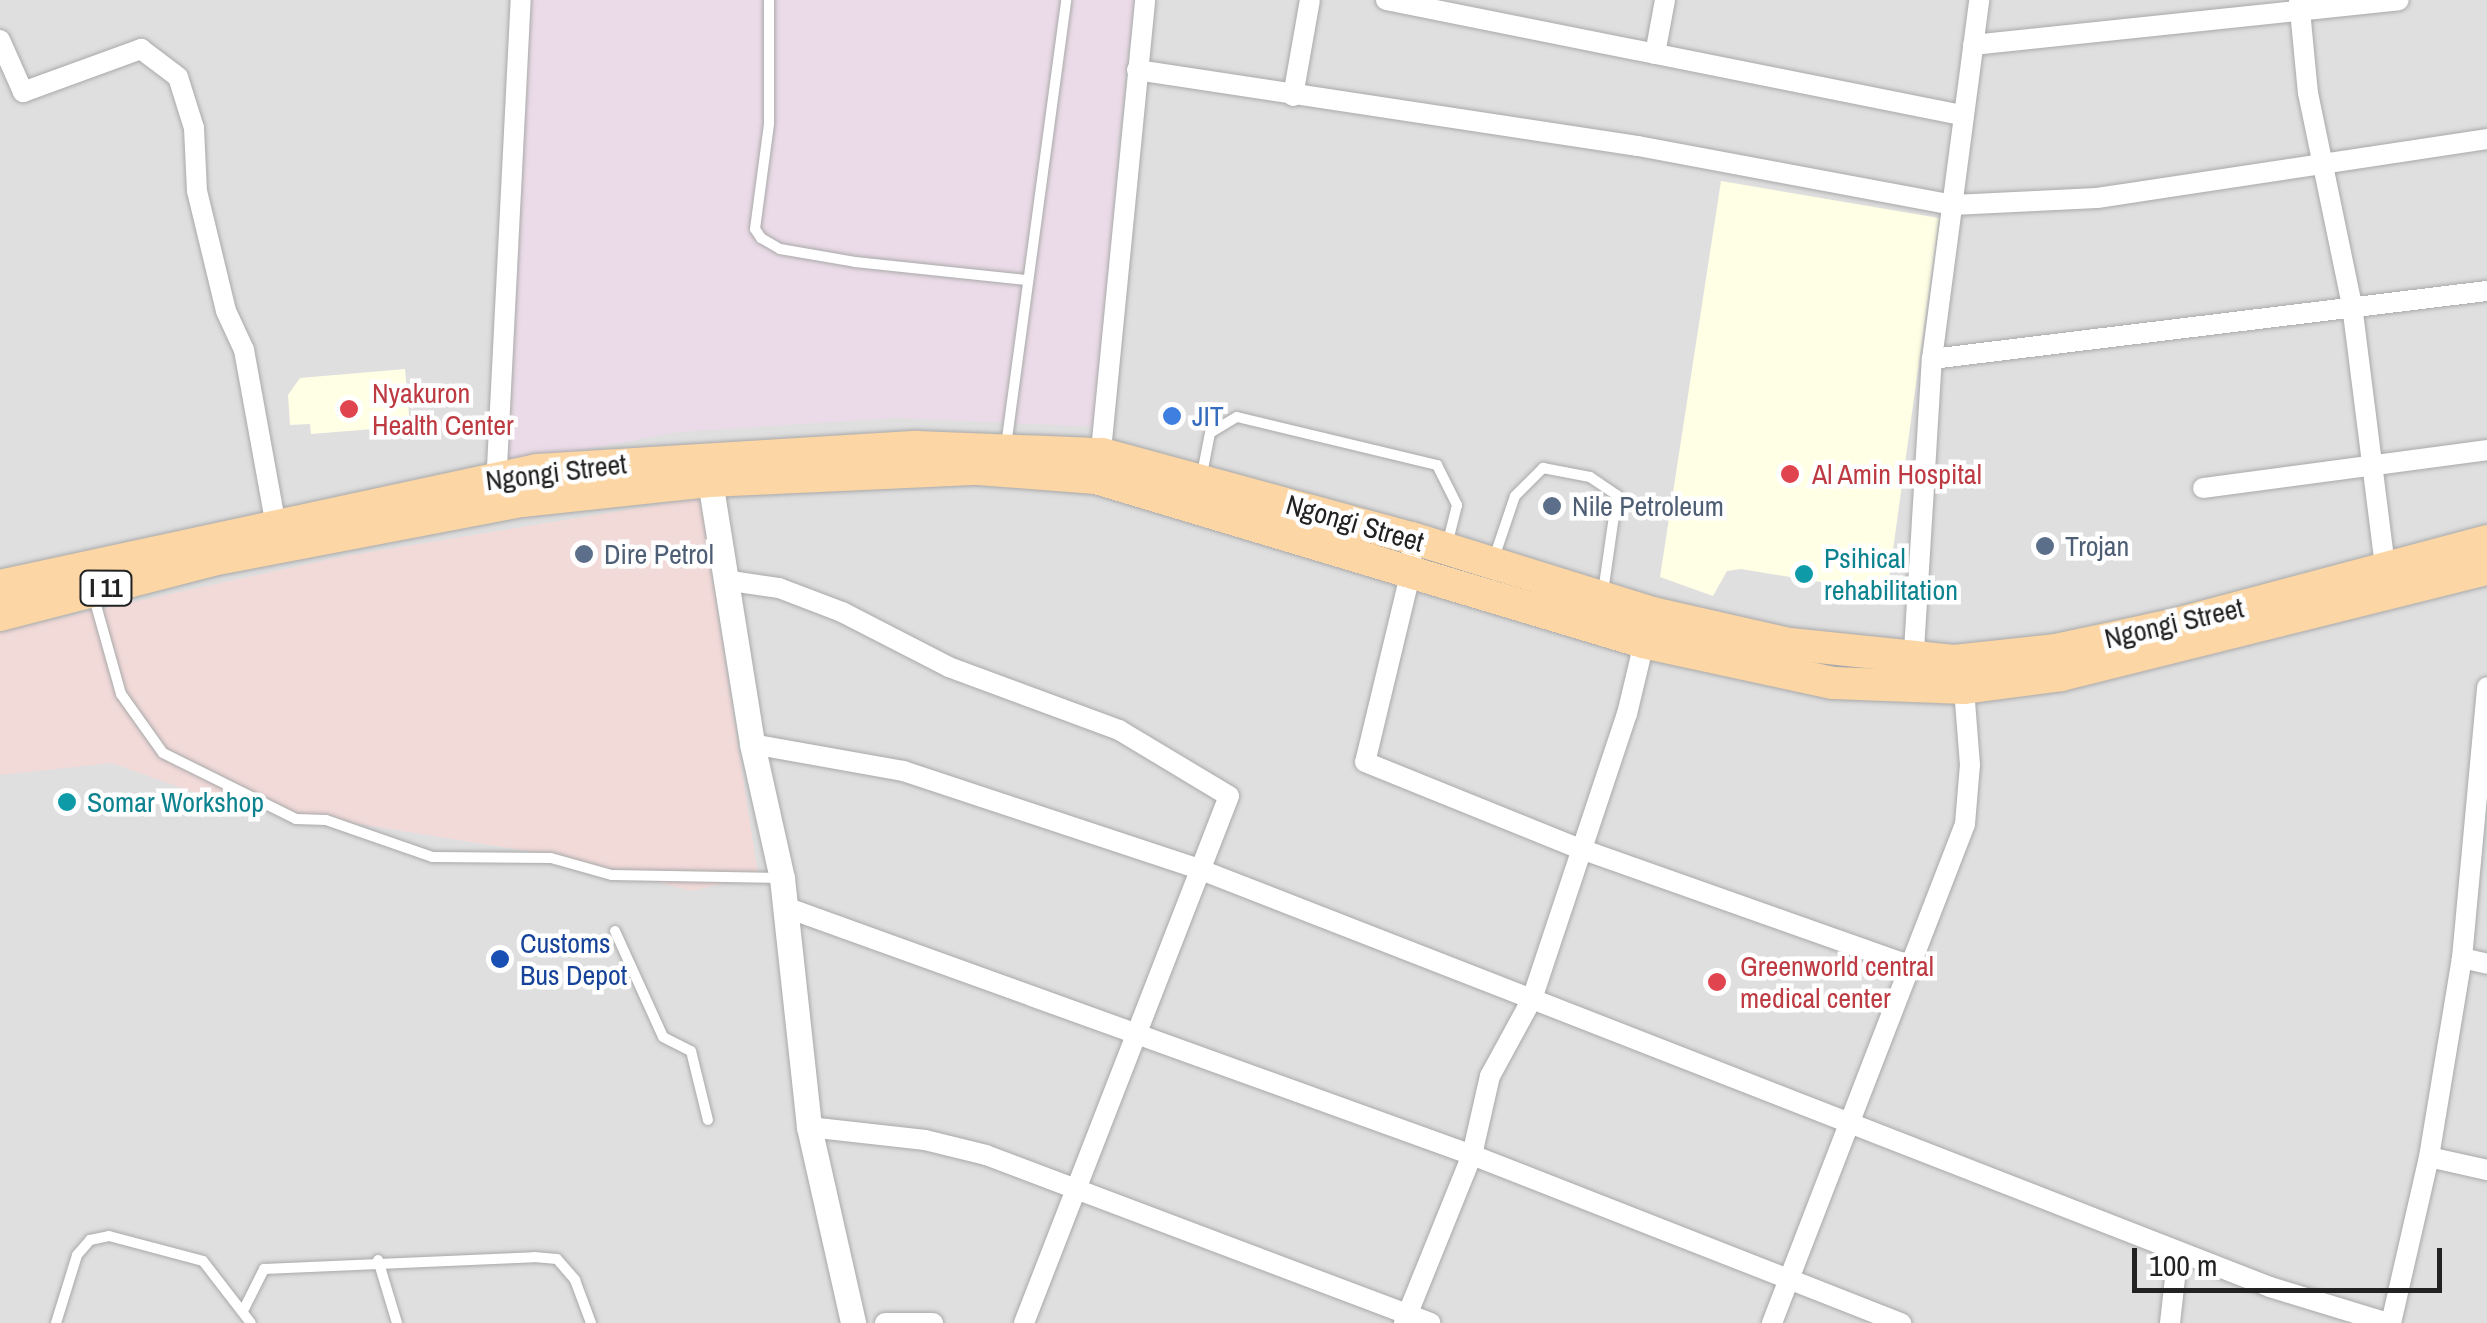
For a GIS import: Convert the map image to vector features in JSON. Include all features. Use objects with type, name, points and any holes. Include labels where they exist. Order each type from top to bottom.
[{"type":"main road","name":"Ngongi Street","points":[[84,579],[210,548],[497,492],[708,469],[1006,447],[1099,466],[1200,480],[1412,538],[1602,596],[1648,628]]},
{"type":"main road","name":"Ngongi Street","points":[[708,469],[1099,466],[1412,571],[1648,628],[1816,680],[1913,673],[2056,650],[2487,541]]},
{"type":"main road","name":"Ngongi Street","points":[[1913,673],[1964,688],[2160,653],[2487,569]]},
{"type":"main road","name":"I 11","points":[[0,586],[84,579]]},
{"type":"main road","name":"I 11","points":[[0,616],[84,579]]},
{"type":"street","points":[[497,492],[522,0]]},
{"type":"street","points":[[1099,466],[1145,0]]},
{"type":"street","points":[[1293,96],[1310,0]]},
{"type":"street","points":[[1386,0],[1961,115]]},
{"type":"street","points":[[1655,54],[1665,0]]},
{"type":"street","points":[[1913,673],[1932,359],[1979,0]]},
{"type":"street","points":[[1973,45],[2300,6],[2398,0]]},
{"type":"street","points":[[2300,6],[2324,167],[2352,305],[2369,468],[2385,567]]},
{"type":"street","points":[[0,40],[23,92],[141,49],[178,77],[194,128],[197,191],[226,312],[244,350],[277,537]]},
{"type":"street","points":[[1136,70],[1638,146],[1952,205],[2097,198],[2324,167],[2487,139]]},
{"type":"street","points":[[1932,359],[2487,291]]},
{"type":"street","points":[[2204,488],[2487,450]]},
{"type":"street","points":[[708,469],[752,744],[782,878],[809,1127],[853,1323]]},
{"type":"street","points":[[1412,538],[1412,571],[1365,762],[1578,848],[1911,966]]},
{"type":"street","points":[[724,580],[778,588],[842,612],[949,667],[1119,730],[1199,772],[1229,796],[1196,868],[1136,1037],[1024,1323]]},
{"type":"street","points":[[1406,1319],[1472,1155],[1490,1076],[1532,998],[1578,848],[1626,714],[1648,628]]},
{"type":"street","points":[[752,744],[903,771],[1196,868],[2178,1252],[2390,1323],[2429,1157],[2462,958],[2484,768],[2487,687]]},
{"type":"street","points":[[1772,1323],[1965,824],[1970,765],[1964,688]]},
{"type":"street","points":[[785,907],[1136,1037],[1472,1155],[1789,1284],[1901,1323]]},
{"type":"street","points":[[2462,958],[2487,964]]},
{"type":"street","points":[[809,1127],[925,1140],[1074,1190],[1406,1319],[1430,1323]]},
{"type":"street","points":[[2429,1157],[2487,1170]]},
{"type":"street","points":[[2170,1323],[2178,1252]]},
{"type":"street","points":[[884,1323],[933,1323]]},
{"type":"lane","points":[[769,0],[769,124],[755,229],[761,238],[780,249],[855,262],[1026,280]]},
{"type":"lane","points":[[1006,447],[1066,0]]},
{"type":"lane","points":[[1200,480],[1210,433],[1237,417],[1437,465],[1457,505],[1446,550]]},
{"type":"lane","points":[[1492,563],[1515,496],[1544,468],[1590,477],[1618,495],[1602,596]]},
{"type":"lane","points":[[84,579],[121,694],[163,753],[296,820],[326,820],[432,857],[551,858],[612,875],[782,878]]},
{"type":"lane","points":[[615,931],[663,1037],[691,1052],[708,1120]]},
{"type":"lane","points":[[56,1323],[77,1255],[90,1240],[109,1236],[203,1261],[252,1323]]},
{"type":"lane","points":[[244,1309],[264,1269],[378,1260],[557,1259],[575,1280],[592,1323]]},
{"type":"lane","points":[[378,1260],[397,1323]]},
{"type":"shaded area","points":[[0,0],[2487,0],[2487,1323],[0,1323]]},
{"type":"shaded area","points":[[526,0],[1135,0],[1119,138],[1104,427],[894,418],[678,432],[503,465]]},
{"type":"shaded area","name":"Al Amin Hospital","points":[[1721,181],[1939,218],[1887,593],[1741,569],[1727,571],[1713,596],[1660,577]]},
{"type":"shaded area","name":"Nyakuron Health Center","points":[[405,369],[410,426],[311,434],[310,424],[290,425],[288,395],[300,378]]},
{"type":"shaded area","points":[[700,498],[758,875],[692,891],[553,855],[221,802],[112,763],[0,775],[0,631],[345,556]]},
{"type":"place","name":"Nyakuron Health Center","points":[[349,409]]},
{"type":"place","name":"JIT","points":[[1172,416]]},
{"type":"place","name":"Al Amin Hospital","points":[[1790,474]]},
{"type":"place","name":"Nile Petroleum","points":[[1552,506]]},
{"type":"place","name":"Trojan","points":[[2045,546]]},
{"type":"place","name":"Dire Petrol","points":[[584,554]]},
{"type":"place","name":"Psihical rehabilitation","points":[[1804,574]]},
{"type":"place","name":"Somar Workshop","points":[[67,802]]},
{"type":"place","name":"Customs Bus Depot","points":[[500,959]]},
{"type":"place","name":"Greenworld central medical center","points":[[1717,982]]}]
